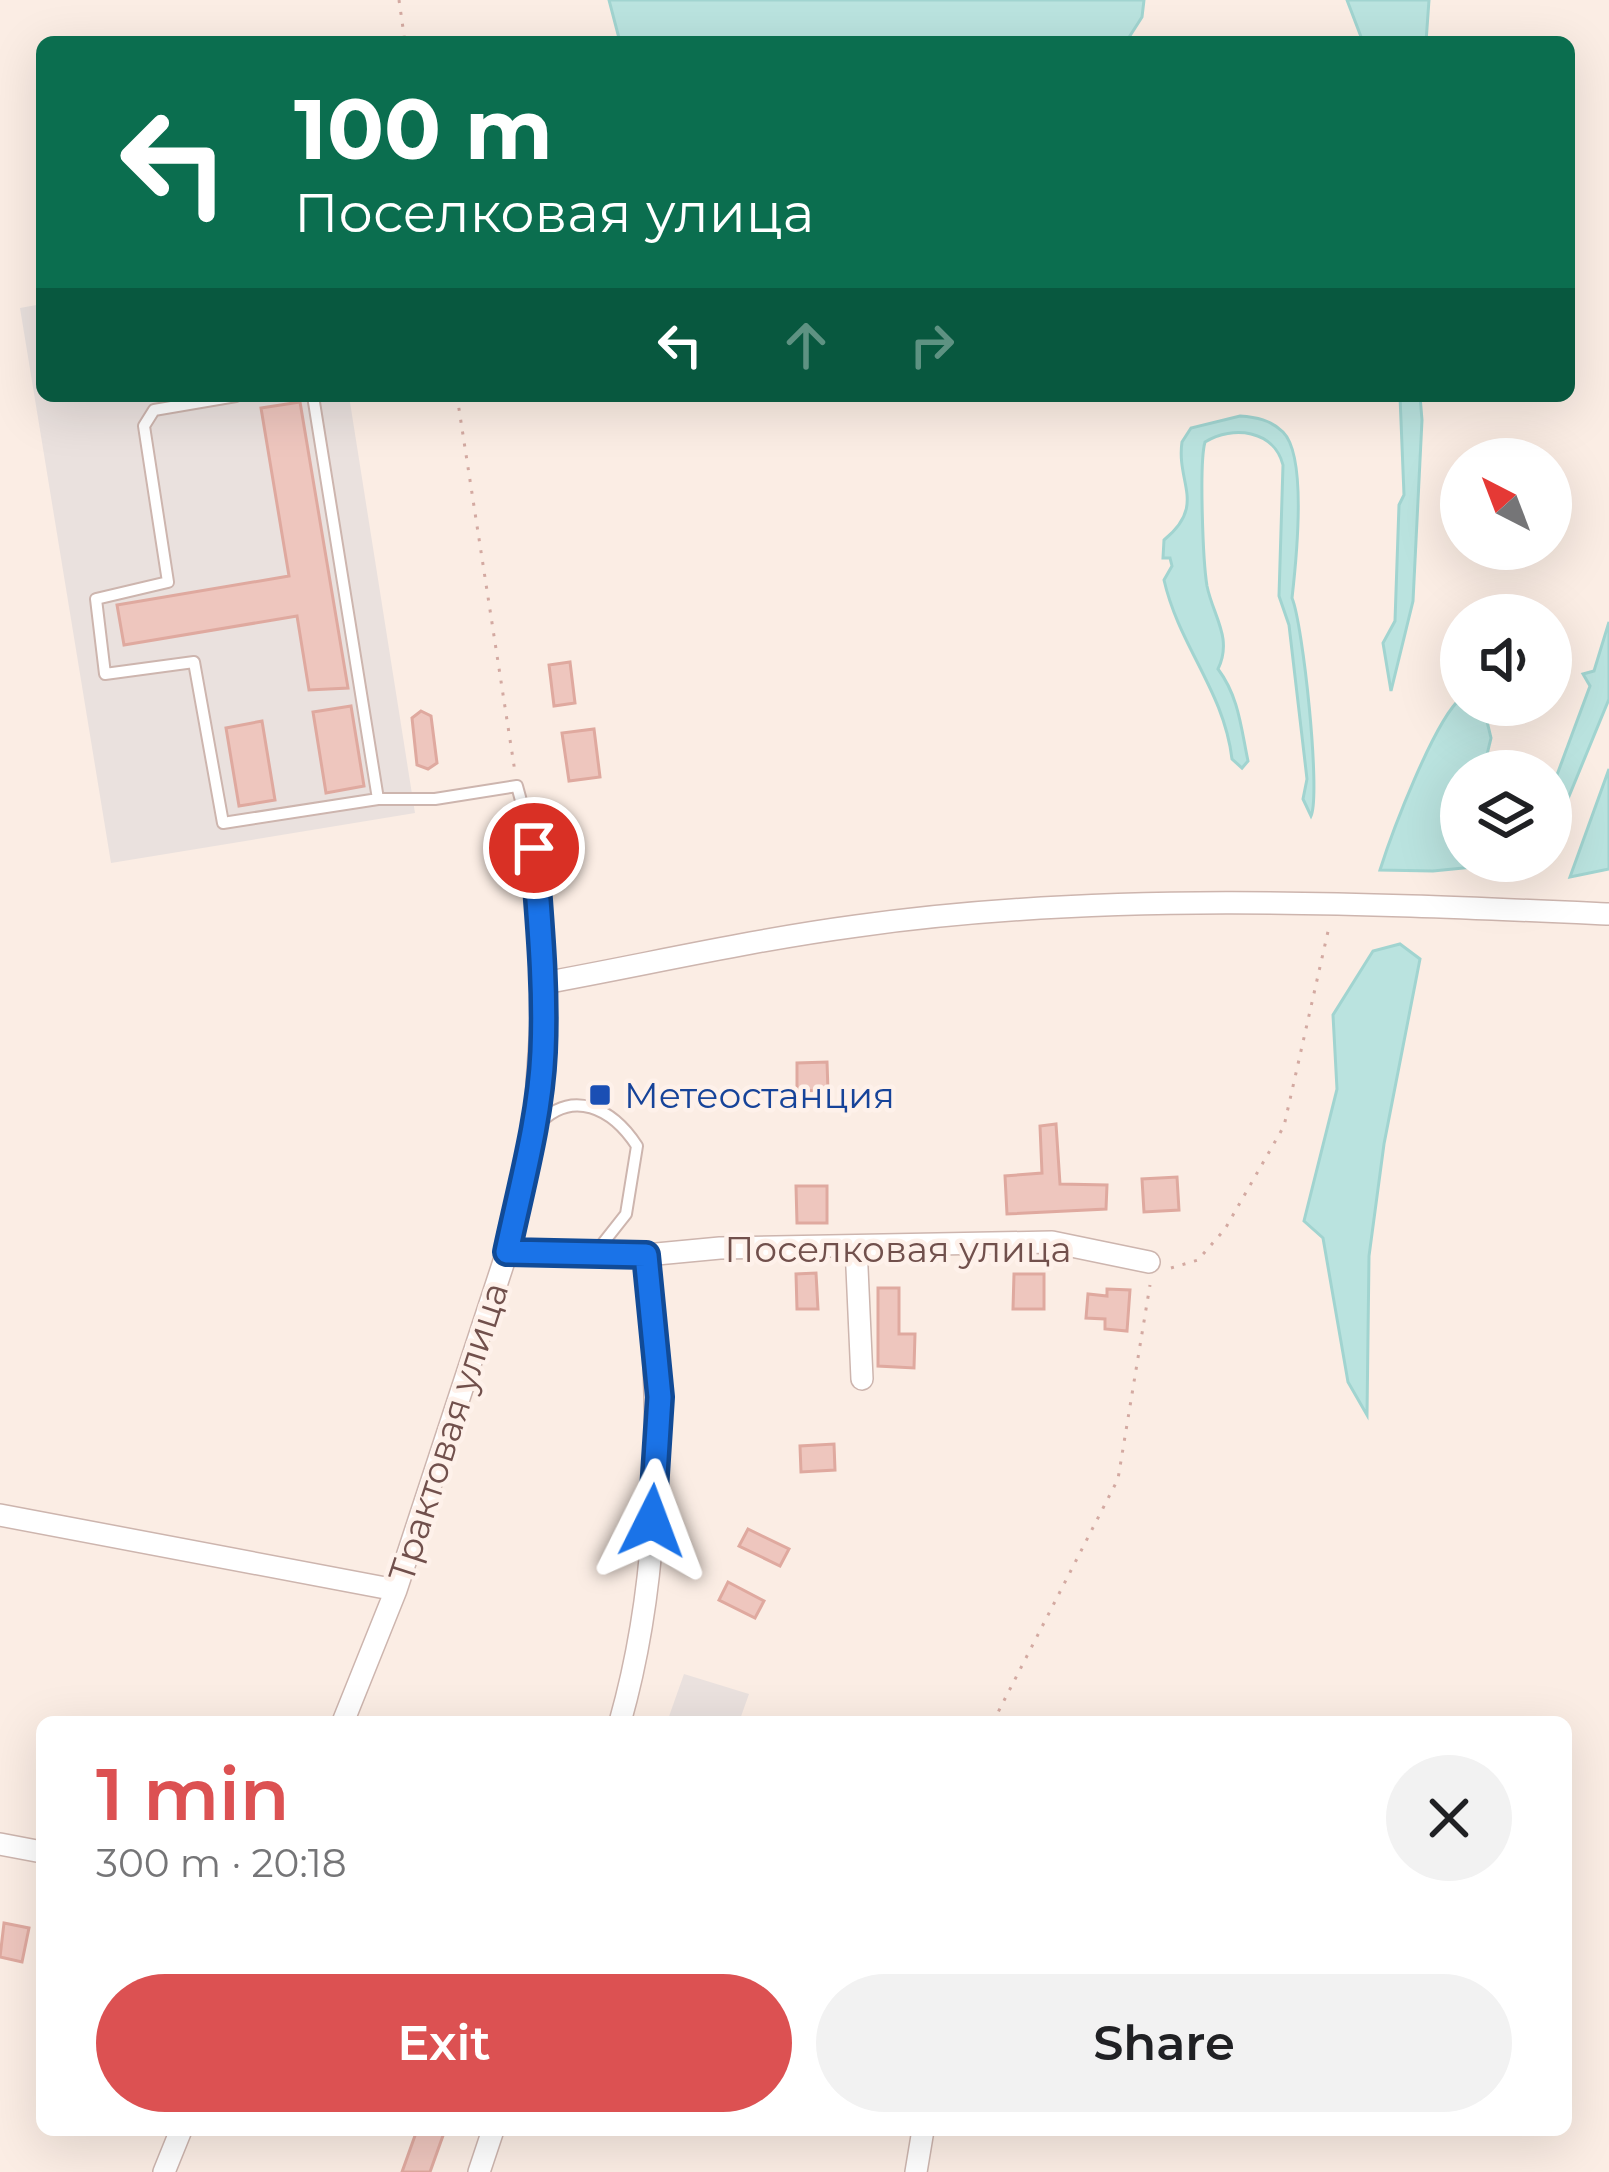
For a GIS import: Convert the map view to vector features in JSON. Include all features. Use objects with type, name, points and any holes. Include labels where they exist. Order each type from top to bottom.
[{"type":"street","name":"Трактовая улица","points":[[346,1716],[396,1590],[507,1252],[534,1128],[544,983],[534,848]]},
{"type":"street","points":[[544,983],[858,925],[1089,906],[1335,902],[1609,914]]},
{"type":"street","name":"Поселковая улица","points":[[507,1252],[646,1255],[1052,1242],[1149,1262]]},
{"type":"street","points":[[856,1246],[862,1379]]},
{"type":"street","points":[[621,1716],[649,1562],[660,1397],[646,1255]]},
{"type":"street","points":[[0,1515],[396,1590]]},
{"type":"street","points":[[0,1844],[36,1851]]},
{"type":"street","points":[[164,2172],[179,2136]]},
{"type":"street","points":[[479,2172],[491,2136]]},
{"type":"street","points":[[916,2172],[922,2136]]},
{"type":"lane","points":[[201,402],[154,410],[144,426],[168,582],[97,599],[105,674],[194,662],[223,823],[379,799],[435,800],[517,786],[534,848]]},
{"type":"lane","points":[[315,402],[379,799]]},
{"type":"lane","points":[[534,1128],[569,1104],[599,1108],[622,1123],[638,1146],[635,1188],[626,1214],[596,1252]]},
{"type":"path","points":[[399,0],[404,36]]},
{"type":"path","points":[[458,402],[517,786]]},
{"type":"path","points":[[997,1716],[1118,1479],[1150,1291],[1149,1262],[1170,1268],[1198,1260],[1225,1228],[1284,1126],[1335,902]]},
{"type":"shaded area","points":[[36,305],[36,402],[350,402],[415,813],[111,863],[20,308]]},
{"type":"shaded area","points":[[684,1674],[749,1694],[741,1716],[669,1716]]},
{"type":"water","points":[[609,0],[1144,0],[1142,17],[1130,36],[618,36]]},
{"type":"water","points":[[1347,0],[1429,0],[1426,36],[1361,36]]},
{"type":"water","points":[[1400,402],[1420,402],[1413,601],[1391,691],[1383,643],[1395,621],[1399,505],[1404,495]]},
{"type":"water","points":[[1240,416],[1263,420],[1283,432],[1296,464],[1292,598],[1309,708],[1314,776],[1311,816],[1303,799],[1307,779],[1289,625],[1279,596],[1283,465],[1271,444],[1251,434],[1228,434],[1205,442],[1203,453],[1207,586],[1223,637],[1218,669],[1235,702],[1248,761],[1242,768],[1232,759],[1220,712],[1164,580],[1172,566],[1170,558],[1163,558],[1164,540],[1177,527],[1187,504],[1182,442],[1191,428]]},
{"type":"water","points":[[1609,622],[1609,699],[1572,789],[1572,750],[1566,750],[1590,686],[1583,674],[1594,671]]},
{"type":"water","points":[[1488,726],[1491,738],[1488,750],[1440,750],[1440,870],[1380,870],[1404,805],[1439,729]]},
{"type":"water","points":[[1609,769],[1609,869],[1572,877]]},
{"type":"water","points":[[1400,944],[1420,959],[1384,1144],[1369,1256],[1367,1415],[1348,1382],[1323,1238],[1304,1221],[1337,1089],[1333,1015],[1373,951]]},
{"type":"building","points":[[300,402],[348,688],[309,690],[297,616],[124,645],[117,605],[289,576],[261,408]]},
{"type":"building","points":[[570,662],[575,703],[554,706],[549,665]]},
{"type":"building","points":[[351,706],[364,786],[326,793],[313,712]]},
{"type":"building","points":[[421,711],[431,716],[437,763],[428,769],[417,765],[412,718]]},
{"type":"building","points":[[262,721],[275,800],[239,806],[226,728]]},
{"type":"building","points":[[594,729],[600,777],[569,781],[562,733]]},
{"type":"building","points":[[827,1062],[828,1090],[797,1091],[797,1063]]},
{"type":"building","points":[[1056,1124],[1060,1184],[1107,1185],[1106,1209],[1007,1214],[1005,1176],[1042,1173],[1040,1126]]},
{"type":"building","points":[[1177,1177],[1179,1210],[1144,1212],[1142,1179]]},
{"type":"building","points":[[796,1186],[827,1186],[827,1223],[797,1223]]},
{"type":"building","points":[[816,1273],[818,1309],[797,1309],[796,1274]]},
{"type":"building","points":[[1014,1274],[1044,1274],[1044,1309],[1013,1309]]},
{"type":"building","points":[[878,1288],[899,1288],[899,1334],[915,1334],[914,1368],[878,1366]]},
{"type":"building","points":[[1107,1289],[1130,1290],[1127,1331],[1105,1329],[1105,1319],[1086,1318],[1088,1294],[1107,1296]]},
{"type":"building","points":[[834,1444],[835,1470],[801,1472],[800,1446]]},
{"type":"building","points":[[748,1529],[789,1549],[780,1566],[739,1546]]},
{"type":"building","points":[[728,1582],[764,1601],[755,1618],[719,1600]]},
{"type":"building","points":[[4,1923],[29,1928],[22,1962],[0,1957]]},
{"type":"building","points":[[415,2136],[443,2136],[430,2172],[402,2172]]},
{"type":"place","name":"Метеостанция","points":[[600,1095]]},
{"type":"route","points":[[534,848],[544,983],[543,1056],[534,1128],[507,1252],[646,1255],[660,1397],[652,1521]]}]
